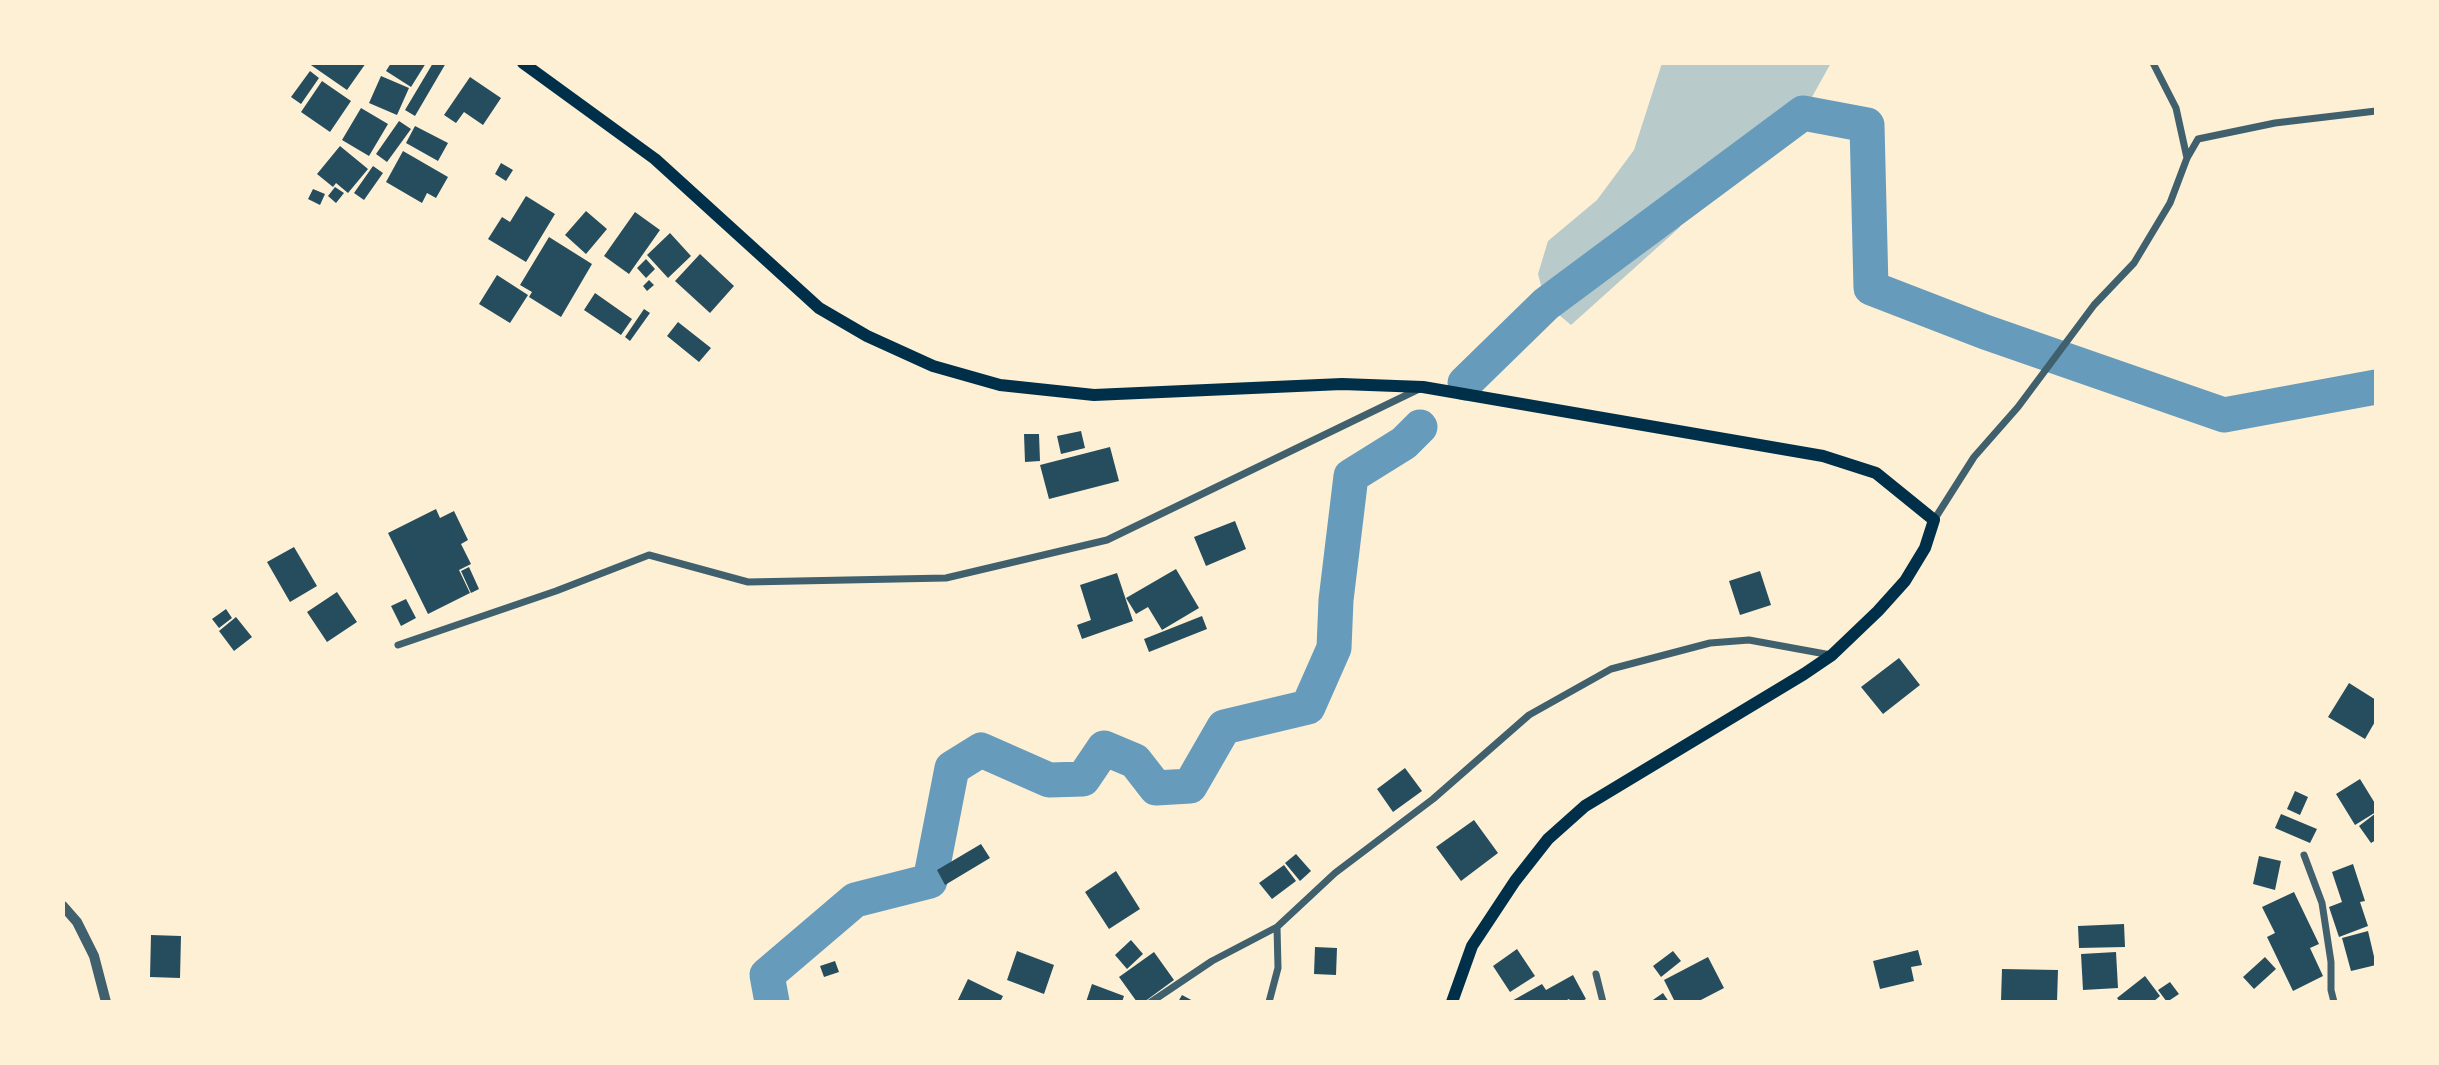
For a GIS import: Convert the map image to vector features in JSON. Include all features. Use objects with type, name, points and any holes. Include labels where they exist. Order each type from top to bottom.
[{"type":"main road","points":[[523,63],[655,159],[819,308],[867,336],[933,366],[1000,385],[1094,395],[1342,384],[1423,387],[1824,456],[1876,473],[1934,520],[1925,548],[1905,581],[1832,655],[1586,806],[1548,839],[1515,881],[1472,946],[1452,1002]]},
{"type":"street","points":[[2152,63],[2176,108],[2187,158]]},
{"type":"street","points":[[1934,520],[1974,457],[2018,407],[2094,305],[2134,263],[2170,203],[2187,158],[2198,139],[2275,123],[2376,110]]},
{"type":"street","points":[[398,645],[556,591],[649,555],[748,582],[946,578],[1107,540],[1423,387]]},
{"type":"street","points":[[1151,1002],[1212,961],[1278,926],[1335,873],[1433,799],[1530,715],[1611,669],[1710,643],[1749,640],[1832,655]]},
{"type":"street","points":[[2304,855],[2322,903],[2334,1002]]},
{"type":"street","points":[[63,906],[77,922],[94,956],[106,1002]]},
{"type":"street","points":[[1269,1002],[1278,968],[1278,926]]},
{"type":"street","points":[[1596,974],[1602,1002]]},
{"type":"shaded area","points":[[1662,63],[1831,63],[1803,113],[1725,152],[1679,228],[1571,325],[1546,304],[1538,274],[1548,241],[1597,200],[1634,150]]},
{"type":"building","points":[[308,63],[366,63],[347,90]]},
{"type":"building","points":[[391,63],[426,63],[411,87],[386,71]]},
{"type":"building","points":[[433,63],[446,63],[415,116],[405,110]]},
{"type":"building","points":[[310,71],[319,78],[301,104],[291,97]]},
{"type":"building","points":[[381,76],[409,88],[397,115],[369,103]]},
{"type":"building","points":[[470,77],[501,98],[483,125],[464,112],[456,123],[444,115]]},
{"type":"building","points":[[322,81],[351,101],[330,132],[301,112]]},
{"type":"building","points":[[361,108],[388,124],[369,156],[342,140]]},
{"type":"building","points":[[399,121],[411,129],[387,162],[376,154]]},
{"type":"building","points":[[415,126],[448,143],[438,161],[406,143]]},
{"type":"building","points":[[340,146],[368,169],[348,193],[336,183],[333,187],[317,174]]},
{"type":"building","points":[[403,151],[448,177],[436,198],[427,193],[422,203],[386,182]]},
{"type":"building","points":[[501,163],[513,170],[506,181],[495,174]]},
{"type":"building","points":[[373,166],[383,173],[364,200],[354,193]]},
{"type":"building","points":[[335,187],[344,193],[336,203],[328,196]]},
{"type":"building","points":[[313,189],[325,194],[320,205],[308,199]]},
{"type":"building","points":[[526,196],[555,214],[526,262],[488,239],[502,217],[510,222]]},
{"type":"building","points":[[586,211],[607,229],[586,254],[565,235]]},
{"type":"building","points":[[635,212],[660,230],[629,274],[604,256]]},
{"type":"building","points":[[670,233],[691,256],[668,278],[647,255]]},
{"type":"building","points":[[549,237],[592,264],[561,317],[529,297],[532,292],[520,285]]},
{"type":"building","points":[[700,254],[734,286],[710,313],[675,281]]},
{"type":"building","points":[[646,259],[655,269],[646,278],[637,268]]},
{"type":"building","points":[[497,275],[528,295],[510,323],[479,304]]},
{"type":"building","points":[[649,280],[654,285],[647,291],[643,286]]},
{"type":"building","points":[[595,293],[632,319],[621,335],[584,310]]},
{"type":"building","points":[[644,309],[650,313],[630,341],[625,337]]},
{"type":"building","points":[[678,322],[711,348],[699,362],[667,336]]},
{"type":"building","points":[[1081,431],[1085,448],[1061,454],[1057,436]]},
{"type":"building","points":[[1024,434],[1039,434],[1040,461],[1025,462]]},
{"type":"building","points":[[1110,447],[1119,481],[1049,499],[1040,465]]},
{"type":"building","points":[[436,509],[440,518],[454,511],[468,540],[461,544],[471,564],[459,570],[470,593],[428,614],[388,533]]},
{"type":"building","points":[[1235,521],[1246,549],[1206,566],[1194,537]]},
{"type":"building","points":[[294,547],[317,586],[290,602],[267,562]]},
{"type":"building","points":[[469,567],[479,589],[471,593],[461,571]]},
{"type":"building","points":[[1176,569],[1199,608],[1162,630],[1148,607],[1136,614],[1126,598]]},
{"type":"building","points":[[1760,571],[1771,605],[1740,615],[1729,581]]},
{"type":"building","points":[[1117,573],[1133,621],[1082,639],[1077,625],[1091,620],[1080,585]]},
{"type":"building","points":[[337,592],[357,622],[327,642],[307,612]]},
{"type":"building","points":[[406,599],[416,618],[401,626],[391,606]]},
{"type":"building","points":[[226,609],[232,618],[219,628],[212,619]]},
{"type":"building","points":[[1202,616],[1207,629],[1149,652],[1144,639]]},
{"type":"building","points":[[236,617],[252,637],[234,651],[219,631]]},
{"type":"building","points":[[1899,658],[1920,685],[1883,714],[1861,687]]},
{"type":"building","points":[[2349,683],[2376,700],[2376,720],[2365,739],[2328,717]]},
{"type":"building","points":[[1405,768],[1422,791],[1393,812],[1377,789]]},
{"type":"building","points":[[2360,779],[2376,805],[2376,812],[2355,825],[2336,794]]},
{"type":"building","points":[[2295,791],[2308,797],[2300,815],[2287,809]]},
{"type":"building","points":[[2376,813],[2376,840],[2371,843],[2359,826]]},
{"type":"building","points":[[2281,814],[2317,829],[2310,843],[2275,828]]},
{"type":"building","points":[[1474,820],[1498,853],[1461,881],[1436,847]]},
{"type":"building","points":[[981,844],[990,858],[945,885],[937,870]]},
{"type":"building","points":[[1296,854],[1311,871],[1300,881],[1285,863]]},
{"type":"building","points":[[2259,856],[2281,861],[2275,890],[2253,884]]},
{"type":"building","points":[[2353,864],[2365,901],[2360,902],[2368,926],[2339,937],[2329,907],[2342,902],[2332,872]]},
{"type":"building","points":[[1284,865],[1296,881],[1272,899],[1259,883]]},
{"type":"building","points":[[1116,871],[1140,909],[1109,929],[1085,892]]},
{"type":"building","points":[[2294,892],[2319,944],[2310,948],[2323,976],[2293,991],[2267,937],[2275,933],[2262,907]]},
{"type":"building","points":[[2124,924],[2125,947],[2079,948],[2078,926]]},
{"type":"building","points":[[2368,931],[2376,965],[2351,971],[2342,938]]},
{"type":"building","points":[[151,935],[181,936],[180,978],[150,977]]},
{"type":"building","points":[[1131,940],[1143,954],[1127,969],[1115,955]]},
{"type":"building","points":[[1315,947],[1337,948],[1336,975],[1314,974]]},
{"type":"building","points":[[1517,949],[1535,976],[1510,992],[1493,966]]},
{"type":"building","points":[[1918,950],[1922,965],[1911,967],[1914,981],[1880,989],[1873,961]]},
{"type":"building","points":[[1017,951],[1054,965],[1044,994],[1007,980]]},
{"type":"building","points":[[1673,951],[1681,961],[1661,977],[1653,966]]},
{"type":"building","points":[[1154,952],[1174,980],[1144,1002],[1137,1002],[1119,977]]},
{"type":"building","points":[[2116,952],[2118,988],[2083,990],[2081,954]]},
{"type":"building","points":[[1708,957],[1724,988],[1697,1002],[1675,1002],[1664,980]]},
{"type":"building","points":[[2265,957],[2276,969],[2254,989],[2243,977]]},
{"type":"building","points":[[835,961],[839,972],[824,977],[820,966]]},
{"type":"building","points":[[2002,969],[2058,970],[2057,1002],[2001,1001]]},
{"type":"building","points":[[1573,975],[1586,999],[1580,1002],[1571,1002],[1569,999],[1563,1002],[1510,1002],[1542,984],[1546,990]]},
{"type":"building","points":[[2145,976],[2160,996],[2153,1002],[2120,1002],[2117,998]]},
{"type":"building","points":[[968,979],[1003,996],[1000,1002],[957,1002]]},
{"type":"building","points":[[2170,982],[2179,994],[2167,1002],[2158,990]]},
{"type":"building","points":[[1092,984],[1124,996],[1122,1002],[1086,1002]]},
{"type":"building","points":[[1663,993],[1669,1002],[1650,1002]]},
{"type":"building","points":[[1182,995],[1195,1002],[1178,1002]]},
{"type":"waterway","points":[[1465,383],[1546,304],[1803,113],[1867,125],[1871,288],[1985,332],[2224,415],[2376,387]]},
{"type":"waterway","points":[[772,1002],[767,975],[855,900],[930,881],[952,768],[981,750],[1049,780],[1083,779],[1104,748],[1135,761],[1156,788],[1190,786],[1224,727],[1308,707],[1334,648],[1336,600],[1351,476],[1404,443],[1420,427]]}]
